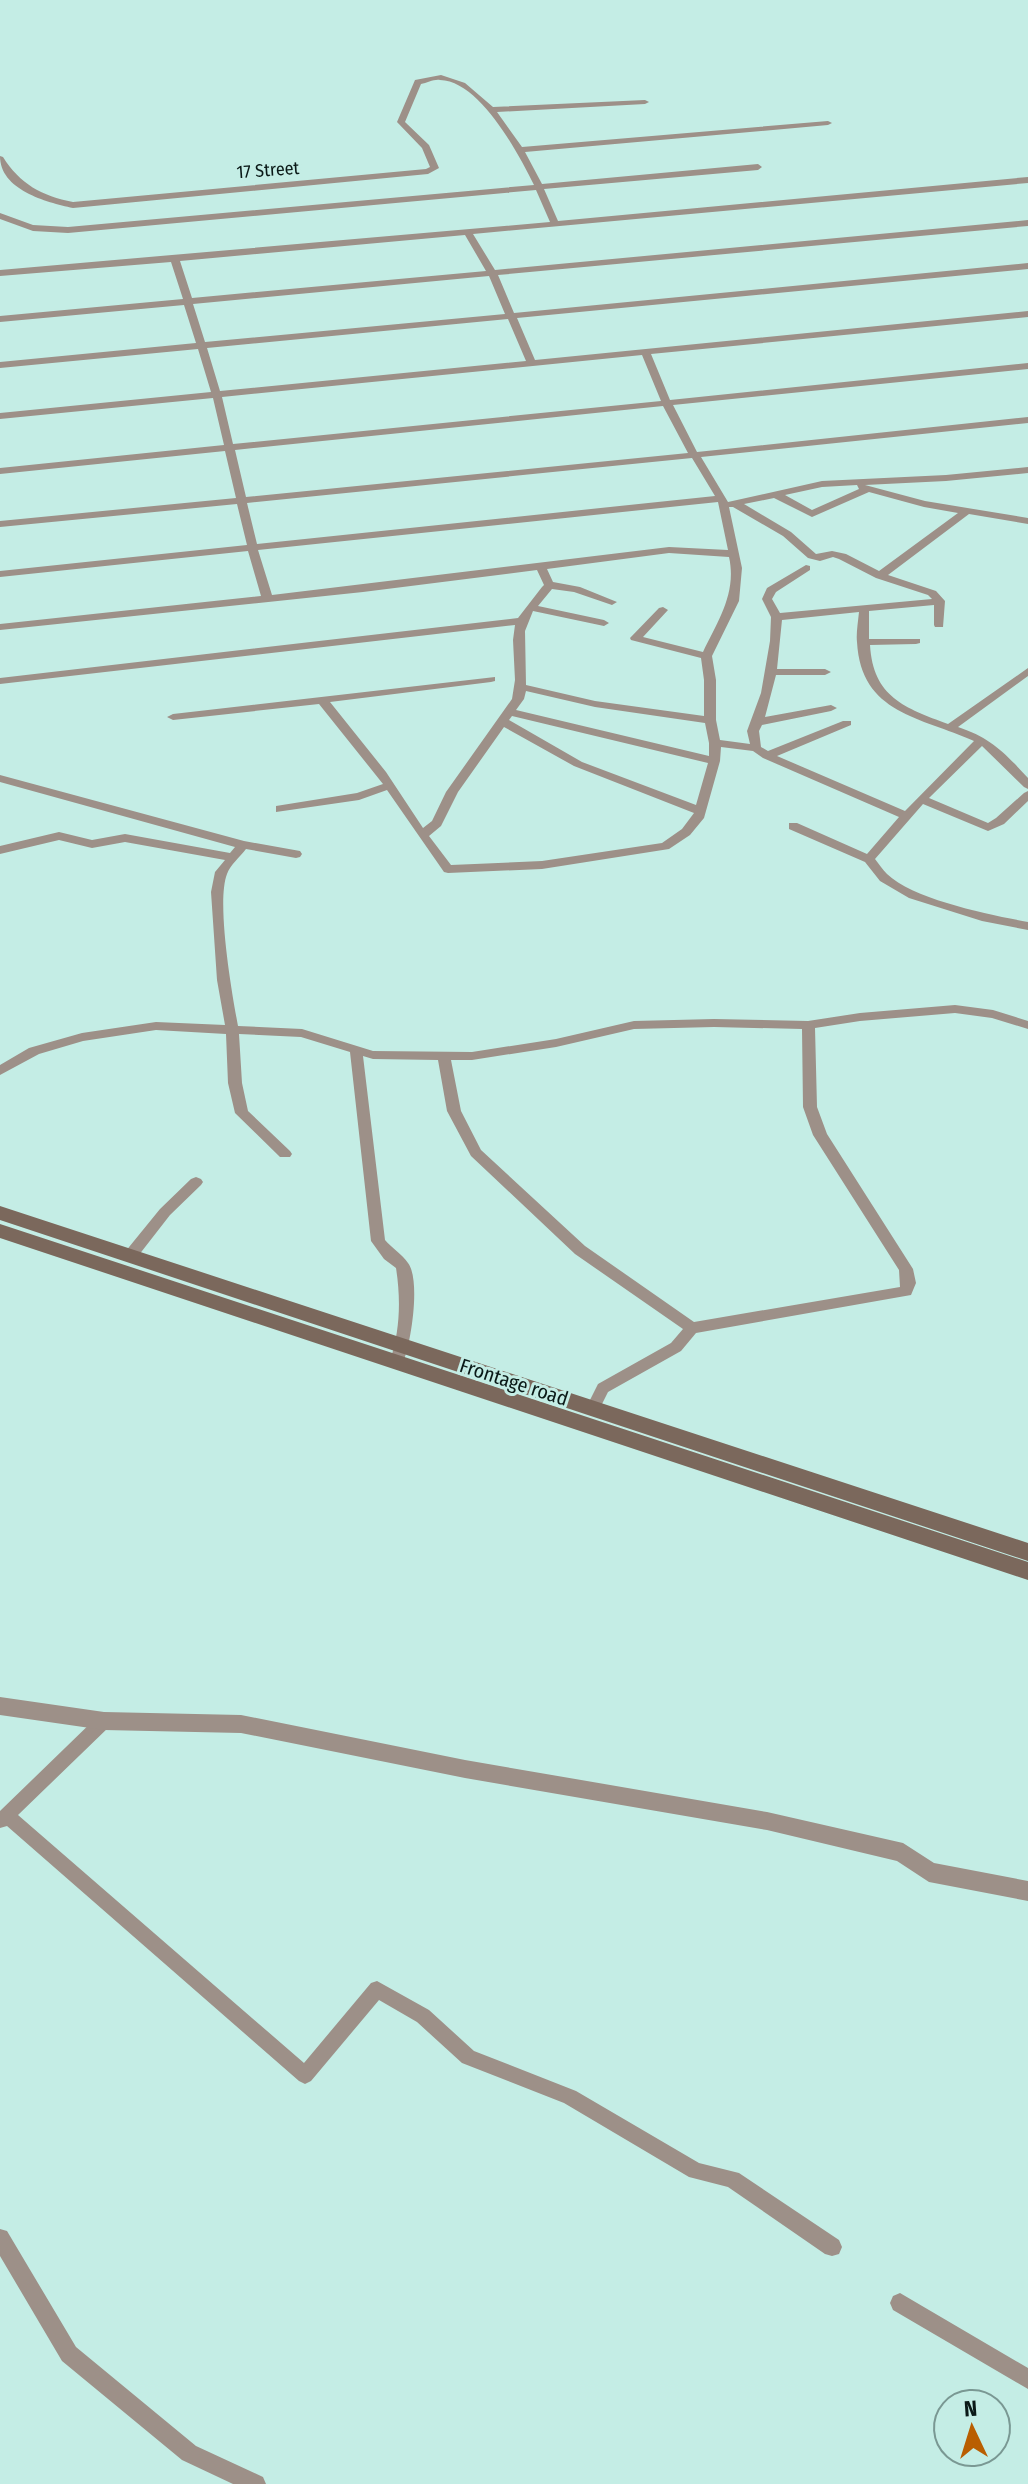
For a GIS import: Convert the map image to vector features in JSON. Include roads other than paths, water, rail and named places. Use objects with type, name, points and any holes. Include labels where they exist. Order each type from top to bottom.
[{"type":"main road","name":"Frontage road","points":[[0,1213],[130,1256],[400,1354],[593,1408],[1028,1552]]},
{"type":"main road","points":[[0,1231],[400,1354],[1028,1571]]},
{"type":"street","name":"17 Street","points":[[0,159],[4,168],[28,191],[45,199],[73,205],[433,170],[426,147],[401,122],[418,82],[435,75],[449,76],[490,110]]},
{"type":"street","points":[[490,110],[645,102]]},
{"type":"street","points":[[490,110],[520,150],[555,223]]},
{"type":"street","points":[[520,150],[828,123]]},
{"type":"street","points":[[0,216],[17,225],[39,230],[68,230],[758,167]]},
{"type":"street","points":[[0,273],[1028,180]]},
{"type":"street","points":[[0,319],[1028,223]]},
{"type":"street","points":[[467,231],[493,275],[532,364]]},
{"type":"street","points":[[175,259],[217,396],[267,598]]},
{"type":"street","points":[[0,365],[1028,266]]},
{"type":"street","points":[[0,416],[1028,314]]},
{"type":"street","points":[[322,700],[390,785],[448,869],[542,865],[665,846],[686,832],[698,818],[714,761],[706,656],[734,601],[735,554],[727,502],[693,453],[666,402],[645,352]]},
{"type":"street","points":[[0,471],[1028,366]]},
{"type":"street","points":[[0,524],[243,502],[1028,420]]},
{"type":"street","points":[[0,574],[727,502],[777,495],[822,484],[1028,470]]},
{"type":"street","points":[[849,484],[966,512],[1027,521]]},
{"type":"street","points":[[777,495],[812,514],[868,489]]},
{"type":"street","points":[[727,502],[787,534],[812,556],[842,556],[880,576],[932,593],[940,601],[939,625]]},
{"type":"street","points":[[880,576],[966,512]]},
{"type":"street","points":[[0,627],[405,585],[669,550],[735,554]]},
{"type":"street","points":[[540,566],[549,585]]},
{"type":"street","points":[[761,752],[753,731],[759,722],[771,672],[776,617],[767,599],[771,590],[806,568]]},
{"type":"street","points":[[549,585],[576,589],[612,602]]},
{"type":"street","points":[[422,835],[437,823],[452,792],[506,717],[522,687],[518,647],[522,621],[549,585]]},
{"type":"street","points":[[776,617],[940,601]]},
{"type":"street","points":[[533,608],[604,623]]},
{"type":"street","points":[[864,608],[862,642],[870,682],[877,693],[900,709],[982,740],[1028,785]]},
{"type":"street","points":[[663,610],[635,638],[706,656]]},
{"type":"street","points":[[0,681],[522,621]]},
{"type":"street","points":[[862,642],[916,641]]},
{"type":"street","points":[[949,728],[1028,671]]},
{"type":"street","points":[[771,672],[825,672]]},
{"type":"street","points":[[173,717],[491,679]]},
{"type":"street","points":[[522,687],[595,704],[710,720]]},
{"type":"street","points":[[759,722],[831,708]]},
{"type":"street","points":[[506,717],[714,761]]},
{"type":"street","points":[[506,717],[578,764],[700,811]]},
{"type":"street","points":[[761,752],[847,723]]},
{"type":"street","points":[[869,859],[921,799],[982,740]]},
{"type":"street","points":[[715,743],[761,752],[907,816]]},
{"type":"street","points":[[0,778],[243,845],[296,854]]},
{"type":"street","points":[[280,809],[359,796],[390,785]]},
{"type":"street","points":[[921,799],[988,827],[1000,821],[1028,795]]},
{"type":"street","points":[[793,826],[869,859],[884,878],[913,895],[986,918],[1028,926]]},
{"type":"street","points":[[0,850],[59,836],[92,844],[125,838],[231,857]]},
{"type":"street","points":[[243,845],[221,872],[217,892],[235,1083],[242,1113],[285,1154]]},
{"type":"street","points":[[0,1071],[34,1051],[82,1037],[156,1026],[302,1033],[373,1055],[472,1056],[556,1043],[634,1025],[808,1025],[955,1009],[993,1014],[1028,1025]]},
{"type":"street","points":[[593,1408],[603,1388],[676,1347],[692,1328],[906,1291],[909,1283],[906,1269],[820,1135],[810,1107],[808,1025]]},
{"type":"street","points":[[356,1051],[378,1241],[403,1266],[407,1289],[400,1354]]},
{"type":"street","points":[[444,1056],[454,1111],[476,1153],[580,1250],[692,1328]]},
{"type":"street","points":[[130,1256],[165,1212],[196,1182]]},
{"type":"street","points":[[0,1706],[104,1721],[241,1724],[465,1769],[767,1821],[903,1853],[929,1872],[1028,1891]]},
{"type":"street","points":[[104,1721],[4,1819],[305,2075],[377,1989],[423,2016],[468,2057],[570,2097],[696,2171],[732,2179],[832,2247]]},
{"type":"street","points":[[0,2238],[69,2354],[189,2453],[256,2484]]},
{"type":"street","points":[[900,2303],[1028,2379]]}]
